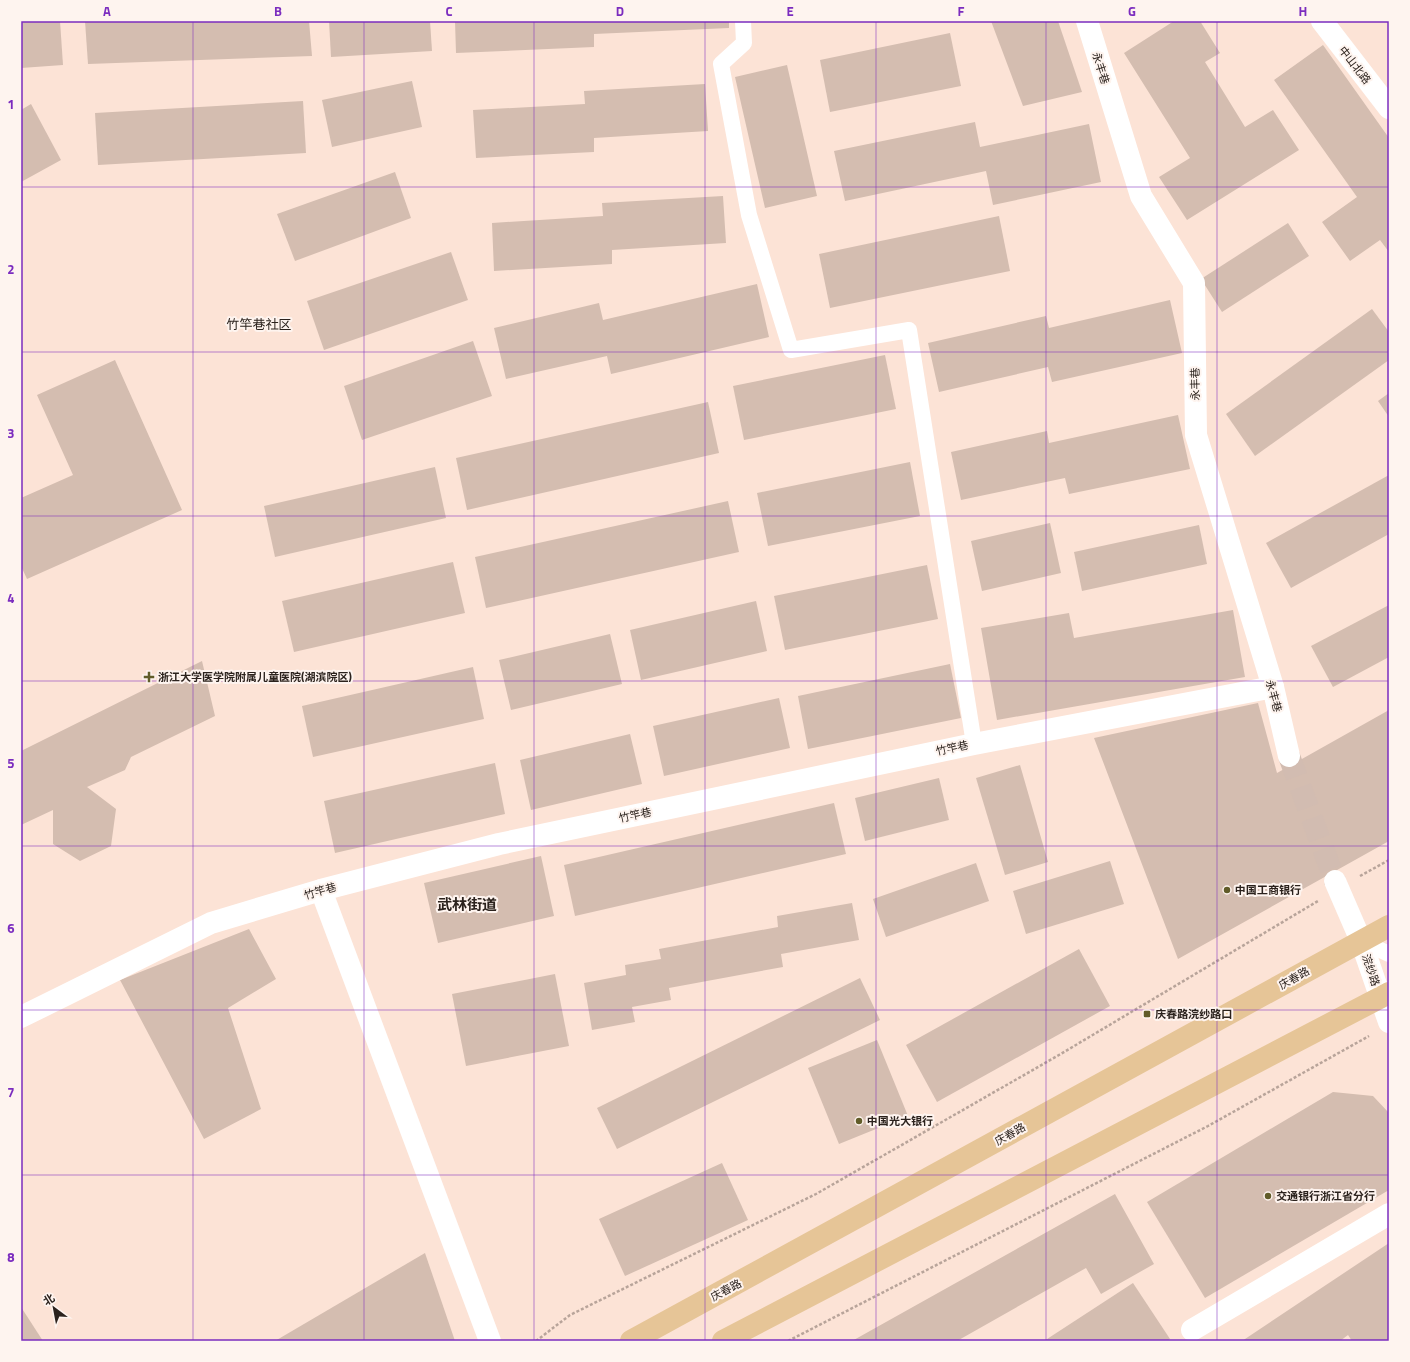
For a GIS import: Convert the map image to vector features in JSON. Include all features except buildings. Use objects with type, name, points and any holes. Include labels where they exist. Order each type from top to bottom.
[{"type":"main road","name":"庆春路","points":[[631,1341],[1389,926]]},
{"type":"main road","points":[[728,1340],[1385,995]]},
{"type":"street","name":"永丰巷","points":[[1087,21],[1141,196],[1194,283],[1196,435],[1272,687],[1289,756]]},
{"type":"street","name":"中山北路","points":[[1322,21],[1389,108]]},
{"type":"street","name":"竹竿巷","points":[[21,1017],[211,922],[321,890],[499,844],[974,744],[1272,687]]},
{"type":"street","points":[[1336,885],[1362,941]]},
{"type":"street","points":[[321,890],[490,1341]]},
{"type":"street","name":"浣纱路","points":[[1362,941],[1385,995],[1382,1027]]},
{"type":"street","points":[[1192,1330],[1389,1214]]},
{"type":"lane","points":[[743,21],[744,43],[722,64],[749,215],[791,350],[909,330],[974,744]]},
{"type":"lane","points":[[1362,941],[1389,954]]},
{"type":"path","points":[[536,1341],[570,1315],[816,1194],[1060,1054],[1336,885],[1389,860]]},
{"type":"path","points":[[788,1341],[1208,1126],[1382,1027]]},
{"type":"tunnel","points":[[1289,756],[1335,881]]},
{"type":"place","name":"浙江大学医学院附属儿童医院(湖滨院区)","points":[[149,677]]},
{"type":"place","name":"中国工商银行","points":[[1227,890]]},
{"type":"place","name":"庆春路浣纱路口","points":[[1147,1014]]},
{"type":"place","name":"中国光大银行","points":[[859,1121]]},
{"type":"place","name":"交通银行浙江省分行","points":[[1268,1196]]},
{"type":"district","name":"竹竿巷社区","points":[[259,324]]},
{"type":"district","name":"武林街道","points":[[467,904]]}]
